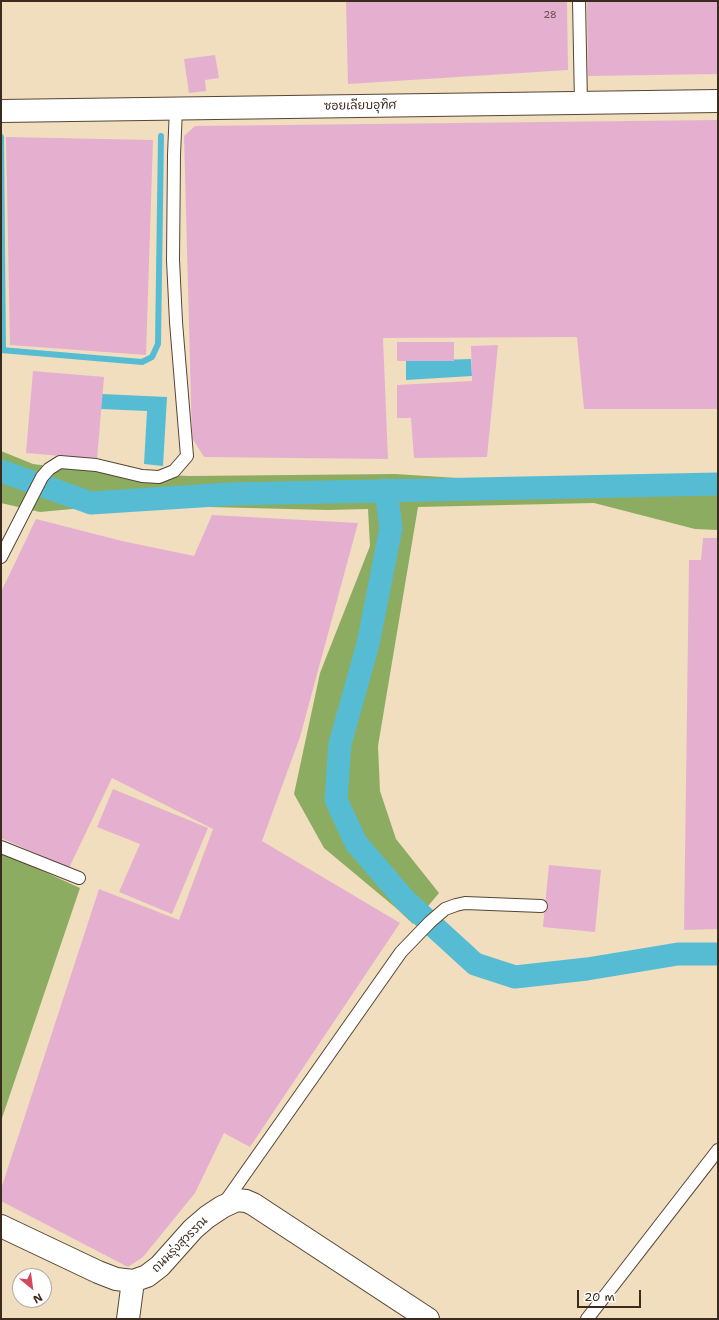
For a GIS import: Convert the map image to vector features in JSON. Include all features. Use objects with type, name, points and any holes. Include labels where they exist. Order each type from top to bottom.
[{"type":"street","name":"ซอยเลียบอุทิศ","points":[[1,111],[718,101]]},
{"type":"street","name":"ถนนรุ่งสุวรรณ","points":[[133,1281],[148,1276],[160,1266],[193,1229],[207,1217],[222,1207],[237,1200],[246,1201],[253,1204],[428,1319]]},
{"type":"street","points":[[1,1226],[98,1272],[116,1279],[133,1281],[128,1319]]},
{"type":"lane","points":[[579,1],[581,104]]},
{"type":"lane","points":[[1,557],[42,477],[49,469],[60,462],[96,464],[142,476],[159,477],[174,471],[188,456],[176,329],[172,260],[176,108]]},
{"type":"lane","points":[[1,847],[79,878]]},
{"type":"lane","points":[[222,1207],[401,952],[430,922],[444,909],[465,903],[541,906]]},
{"type":"lane","points":[[587,1319],[718,1150]]},
{"type":"green space","points":[[1,451],[33,464],[88,471],[189,476],[395,474],[505,481],[718,477],[718,530],[695,529],[594,503],[418,507],[378,746],[380,791],[396,839],[439,893],[413,924],[324,848],[294,794],[320,673],[370,546],[368,509],[328,510],[209,507],[83,508],[40,512],[1,503]]},
{"type":"green space","points":[[1,852],[80,888],[1,1121]]},
{"type":"water","points":[[471,359],[472,376],[406,380],[406,361]]},
{"type":"water","points":[[102,394],[167,397],[163,466],[144,464],[147,411],[101,409]]},
{"type":"building","points":[[346,1],[567,1],[568,70],[348,84]]},
{"type":"building","points":[[587,1],[718,1],[718,74],[588,76]]},
{"type":"building","points":[[215,55],[219,78],[205,80],[206,91],[189,93],[184,59]]},
{"type":"building","points":[[718,120],[718,409],[584,409],[577,337],[383,338],[388,459],[204,457],[192,438],[184,136],[195,126]]},
{"type":"building","points":[[6,137],[153,140],[146,355],[10,345]]},
{"type":"building","points":[[397,342],[454,342],[454,361],[397,361]]},
{"type":"building","points":[[498,345],[487,457],[414,458],[411,418],[397,418],[397,385],[472,381],[471,346]]},
{"type":"building","points":[[33,371],[104,377],[97,459],[26,453]]},
{"type":"building","points":[[212,515],[358,523],[300,737],[262,841],[400,923],[250,1147],[224,1133],[195,1193],[143,1257],[128,1267],[1,1201],[1,1189],[99,889],[179,920],[213,829],[112,778],[69,868],[1,838],[1,592],[36,519],[122,541],[194,556]]},
{"type":"building","points":[[703,538],[718,538],[718,929],[684,930],[689,560],[701,560]]},
{"type":"building","points":[[113,789],[208,828],[172,914],[119,892],[140,844],[97,827]]},
{"type":"building","points":[[549,865],[601,870],[595,932],[543,927]]},
{"type":"waterway","points":[[1,350],[142,362],[152,357],[158,344],[161,136]]},
{"type":"waterway","points":[[1,137],[3,350]]},
{"type":"waterway","points":[[1,471],[91,503],[231,494],[718,484]]},
{"type":"waterway","points":[[386,490],[391,528],[368,644],[340,744],[336,800],[356,843],[405,900],[475,964],[515,977],[587,969],[678,954],[718,954]]}]
